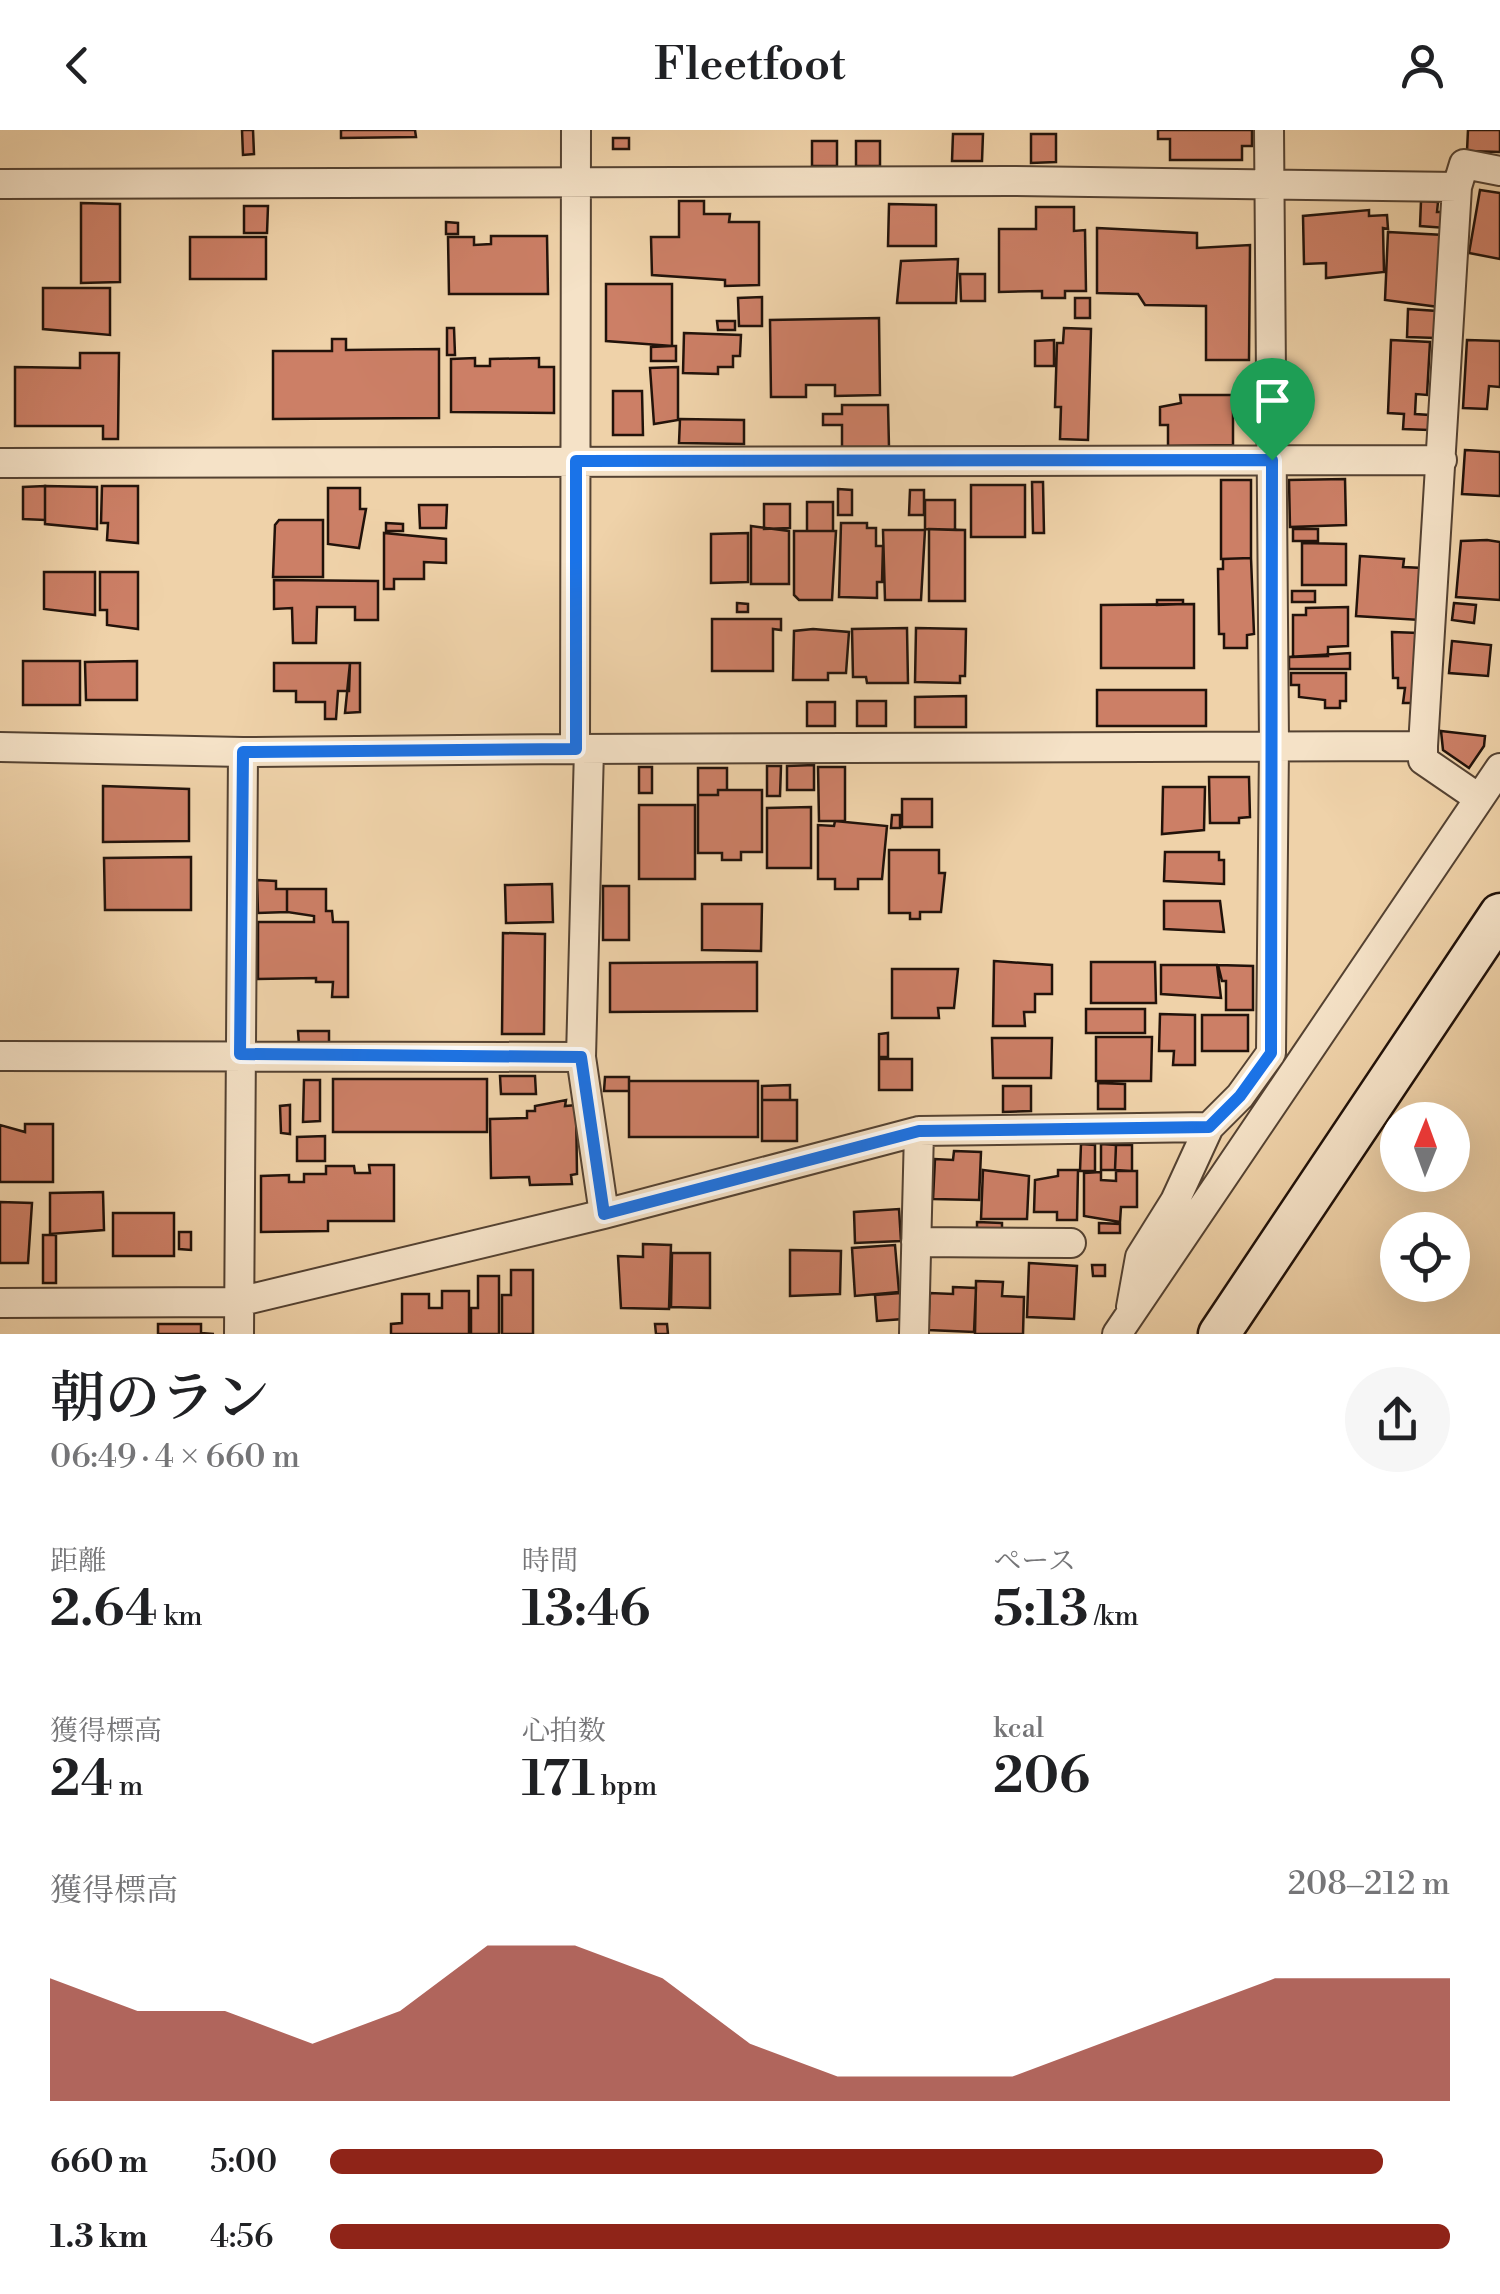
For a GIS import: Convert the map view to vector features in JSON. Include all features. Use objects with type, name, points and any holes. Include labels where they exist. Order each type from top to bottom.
[{"type":"main road","points":[[1219,1334],[1500,914]]},
{"type":"street","points":[[576,130],[581,1057],[604,1214]]},
{"type":"street","points":[[1123,1325],[1140,1257],[1175,1201],[1209,1127],[1240,1096],[1271,1053],[1274,744],[1270,130]]},
{"type":"street","points":[[1478,797],[1423,760],[1423,746],[1457,187],[1464,164],[1500,171]]},
{"type":"street","points":[[0,184],[1010,181],[1457,187]]},
{"type":"street","points":[[0,462],[1442,460]]},
{"type":"street","points":[[0,747],[243,752],[1423,746]]},
{"type":"street","points":[[238,1334],[243,752]]},
{"type":"street","points":[[1123,1325],[1500,768]]},
{"type":"street","points":[[0,1056],[581,1057]]},
{"type":"street","points":[[0,1302],[238,1302],[604,1214],[919,1131],[1209,1127]]},
{"type":"street","points":[[914,1334],[919,1131]]},
{"type":"street","points":[[916,1242],[1070,1243]]},
{"type":"building","points":[[242,130],[253,130],[254,154],[243,155]]},
{"type":"building","points":[[341,130],[415,130],[416,137],[341,138]]},
{"type":"building","points":[[1158,130],[1252,130],[1252,146],[1242,146],[1242,160],[1170,160],[1170,139],[1158,139]]},
{"type":"building","points":[[1468,130],[1500,130],[1500,152],[1467,151]]},
{"type":"building","points":[[953,134],[983,134],[982,161],[952,161]]},
{"type":"building","points":[[1031,134],[1056,134],[1056,162],[1031,163]]},
{"type":"building","points":[[613,138],[629,138],[629,149],[613,149]]},
{"type":"building","points":[[812,141],[837,141],[837,166],[812,166]]},
{"type":"building","points":[[856,141],[880,141],[880,166],[856,166]]},
{"type":"building","points":[[1480,190],[1500,193],[1500,259],[1469,253]]},
{"type":"building","points":[[679,201],[704,201],[704,214],[730,214],[729,222],[759,222],[759,285],[725,286],[725,280],[652,275],[651,237],[679,237]]},
{"type":"building","points":[[1421,201],[1438,202],[1437,212],[1447,212],[1446,228],[1420,226]]},
{"type":"building","points":[[81,203],[120,204],[120,282],[81,283]]},
{"type":"building","points":[[889,204],[936,205],[936,246],[888,246]]},
{"type":"building","points":[[244,206],[268,206],[267,233],[244,233]]},
{"type":"building","points":[[1036,207],[1074,207],[1074,231],[1085,230],[1086,291],[1065,291],[1065,298],[1042,298],[1042,291],[999,292],[999,229],[1036,229]]},
{"type":"building","points":[[1369,210],[1369,216],[1387,215],[1388,229],[1383,228],[1384,272],[1326,278],[1326,263],[1304,264],[1303,216]]},
{"type":"building","points":[[446,222],[458,223],[458,234],[446,234]]},
{"type":"building","points":[[1097,228],[1197,233],[1197,248],[1250,245],[1249,360],[1206,360],[1206,306],[1145,305],[1138,294],[1097,293]]},
{"type":"building","points":[[1388,232],[1444,235],[1439,307],[1385,300]]},
{"type":"building","points":[[491,236],[547,236],[548,294],[449,294],[448,237],[474,237],[474,245],[491,244]]},
{"type":"building","points":[[190,237],[266,237],[266,279],[190,279]]},
{"type":"building","points":[[958,259],[956,303],[897,303],[901,261]]},
{"type":"building","points":[[960,274],[985,274],[985,301],[961,301]]},
{"type":"building","points":[[606,284],[672,284],[672,346],[606,341]]},
{"type":"building","points":[[43,288],[110,288],[110,335],[43,329]]},
{"type":"building","points":[[762,297],[762,326],[739,326],[738,298]]},
{"type":"building","points":[[1075,298],[1090,298],[1090,318],[1075,318]]},
{"type":"building","points":[[1408,309],[1437,311],[1436,338],[1407,337]]},
{"type":"building","points":[[879,318],[880,395],[835,396],[835,385],[806,385],[806,397],[771,397],[770,320]]},
{"type":"building","points":[[717,321],[735,321],[735,330],[718,330]]},
{"type":"building","points":[[447,328],[454,328],[455,355],[447,355]]},
{"type":"building","points":[[1064,328],[1091,329],[1088,440],[1060,439],[1061,407],[1055,407],[1057,343],[1063,343]]},
{"type":"building","points":[[684,333],[741,335],[740,356],[733,356],[733,367],[718,367],[718,374],[683,373]]},
{"type":"building","points":[[332,339],[346,339],[346,350],[439,349],[439,418],[273,419],[273,351],[332,351]]},
{"type":"building","points":[[1054,340],[1054,366],[1035,366],[1035,341]]},
{"type":"building","points":[[1391,340],[1430,342],[1427,395],[1416,394],[1415,414],[1430,415],[1429,430],[1403,429],[1404,414],[1388,413]]},
{"type":"building","points":[[1467,340],[1500,341],[1500,387],[1489,386],[1487,409],[1463,408]]},
{"type":"building","points":[[676,346],[676,361],[651,361],[651,347]]},
{"type":"building","points":[[80,353],[119,353],[118,439],[103,439],[103,426],[15,426],[15,367],[80,368]]},
{"type":"building","points":[[475,358],[475,366],[490,366],[490,359],[539,358],[539,367],[554,367],[554,413],[451,412],[451,359]]},
{"type":"building","points":[[678,367],[678,420],[654,424],[650,368]]},
{"type":"building","points":[[613,391],[642,391],[643,435],[613,435]]},
{"type":"building","points":[[1180,395],[1233,395],[1233,445],[1168,446],[1168,425],[1160,425],[1160,407],[1181,403]]},
{"type":"building","points":[[842,405],[888,405],[889,447],[842,447],[842,425],[823,425],[823,414],[842,414]]},
{"type":"building","points":[[680,419],[744,420],[744,444],[679,443]]},
{"type":"building","points":[[1465,450],[1500,452],[1500,496],[1462,494]]},
{"type":"building","points":[[1345,479],[1346,525],[1290,527],[1289,480]]},
{"type":"building","points":[[1221,480],[1251,480],[1251,558],[1221,559]]},
{"type":"building","points":[[1032,482],[1043,482],[1044,533],[1033,533]]},
{"type":"building","points":[[971,485],[1025,485],[1025,537],[971,537]]},
{"type":"building","points":[[45,486],[97,487],[97,529],[45,524]]},
{"type":"building","points":[[45,486],[45,520],[23,519],[23,487]]},
{"type":"building","points":[[102,486],[138,486],[138,543],[107,540],[108,523],[101,523]]},
{"type":"building","points":[[328,488],[360,488],[360,509],[366,509],[359,548],[328,544]]},
{"type":"building","points":[[838,489],[852,490],[852,515],[838,515]]},
{"type":"building","points":[[910,490],[924,490],[924,515],[909,515]]},
{"type":"building","points":[[925,500],[955,500],[955,530],[925,529]]},
{"type":"building","points":[[807,502],[833,502],[833,531],[807,531]]},
{"type":"building","points":[[764,504],[790,504],[790,528],[764,529]]},
{"type":"building","points":[[419,505],[447,505],[446,528],[420,528]]},
{"type":"building","points":[[279,520],[323,520],[323,577],[273,577],[275,525]]},
{"type":"building","points":[[386,523],[403,524],[403,531],[386,531]]},
{"type":"building","points":[[841,523],[867,523],[867,528],[876,528],[876,546],[883,546],[882,582],[877,582],[877,598],[839,597]]},
{"type":"building","points":[[751,526],[789,531],[789,584],[751,584]]},
{"type":"building","points":[[929,529],[965,530],[965,601],[929,601]]},
{"type":"building","points":[[1293,529],[1318,529],[1318,541],[1293,541]]},
{"type":"building","points":[[883,530],[925,530],[921,600],[885,600]]},
{"type":"building","points":[[794,531],[836,531],[832,600],[799,600],[794,595]]},
{"type":"building","points":[[384,533],[446,539],[446,563],[424,562],[424,579],[394,579],[394,589],[384,589]]},
{"type":"building","points":[[748,533],[748,582],[711,583],[711,534]]},
{"type":"building","points":[[1461,541],[1500,542],[1500,600],[1456,597]]},
{"type":"building","points":[[1302,543],[1346,544],[1346,585],[1302,585]]},
{"type":"building","points":[[1360,556],[1404,559],[1403,567],[1423,568],[1420,620],[1356,616]]},
{"type":"building","points":[[1251,558],[1254,634],[1247,635],[1247,648],[1224,648],[1224,634],[1219,634],[1218,569],[1223,569],[1223,559]]},
{"type":"building","points":[[44,572],[95,572],[95,615],[44,609]]},
{"type":"building","points":[[100,572],[138,572],[138,629],[107,625],[107,610],[100,610]]},
{"type":"building","points":[[274,580],[378,581],[378,620],[355,620],[355,607],[317,607],[316,643],[293,643],[292,608],[274,609]]},
{"type":"building","points":[[1292,591],[1315,591],[1315,602],[1292,602]]},
{"type":"building","points":[[1157,600],[1183,600],[1183,604],[1157,605]]},
{"type":"building","points":[[737,603],[748,604],[748,612],[737,612]]},
{"type":"building","points":[[1454,603],[1476,605],[1474,623],[1452,620]]},
{"type":"building","points":[[1194,604],[1194,668],[1101,668],[1101,605]]},
{"type":"building","points":[[1348,607],[1348,646],[1328,647],[1328,656],[1293,657],[1293,615],[1306,615],[1306,608]]},
{"type":"building","points":[[712,619],[781,619],[781,630],[773,629],[773,671],[712,671]]},
{"type":"building","points":[[907,628],[908,683],[867,683],[866,677],[853,677],[852,629]]},
{"type":"building","points":[[916,628],[966,629],[965,676],[960,676],[960,683],[915,682]]},
{"type":"building","points":[[794,631],[849,632],[846,673],[828,673],[828,680],[793,680]]},
{"type":"building","points":[[1392,632],[1419,633],[1414,703],[1403,703],[1405,688],[1398,688],[1398,678],[1393,678]]},
{"type":"building","points":[[1452,641],[1491,645],[1488,676],[1449,673]]},
{"type":"building","points":[[1350,653],[1350,669],[1289,669],[1289,657]]},
{"type":"building","points":[[23,661],[80,661],[80,705],[23,705]]},
{"type":"building","points":[[137,661],[137,700],[86,700],[85,662]]},
{"type":"building","points":[[274,663],[350,663],[349,691],[338,691],[336,719],[325,719],[325,702],[296,702],[296,691],[274,691]]},
{"type":"building","points":[[350,663],[360,663],[360,712],[345,713]]},
{"type":"building","points":[[1291,673],[1346,673],[1346,701],[1340,701],[1340,708],[1325,708],[1325,700],[1299,697],[1299,685],[1291,685]]},
{"type":"building","points":[[1097,690],[1206,690],[1206,726],[1097,726]]},
{"type":"building","points":[[966,696],[966,727],[915,727],[915,697]]},
{"type":"building","points":[[857,701],[886,701],[886,726],[857,726]]},
{"type":"building","points":[[807,702],[835,702],[835,726],[807,726]]},
{"type":"building","points":[[1441,731],[1485,736],[1484,746],[1469,768],[1443,750]]},
{"type":"building","points":[[814,765],[814,790],[787,790],[787,766]]},
{"type":"building","points":[[767,766],[781,766],[780,796],[767,796]]},
{"type":"building","points":[[639,767],[652,767],[652,793],[639,793]]},
{"type":"building","points":[[818,767],[845,767],[845,821],[819,821]]},
{"type":"building","points":[[698,768],[727,768],[727,790],[718,790],[718,795],[698,795]]},
{"type":"building","points":[[1209,777],[1249,777],[1250,817],[1239,818],[1239,823],[1210,823]]},
{"type":"building","points":[[103,786],[189,789],[189,841],[103,842]]},
{"type":"building","points":[[1163,787],[1205,787],[1204,830],[1162,834]]},
{"type":"building","points":[[718,790],[762,790],[762,852],[741,852],[741,860],[722,860],[722,853],[698,853],[698,795],[718,795]]},
{"type":"building","points":[[902,799],[932,799],[932,827],[902,827]]},
{"type":"building","points":[[639,805],[695,805],[695,879],[639,879]]},
{"type":"building","points":[[811,807],[811,868],[767,868],[767,808]]},
{"type":"building","points":[[892,815],[900,815],[900,828],[891,828]]},
{"type":"building","points":[[835,821],[887,826],[882,879],[858,879],[858,889],[835,889],[835,879],[818,879],[818,825],[834,826]]},
{"type":"building","points":[[889,850],[939,850],[939,873],[945,873],[941,912],[920,912],[920,919],[910,919],[910,913],[889,913]]},
{"type":"building","points":[[1165,852],[1219,852],[1219,860],[1224,860],[1224,884],[1164,881]]},
{"type":"building","points":[[191,857],[191,910],[105,910],[104,858]]},
{"type":"building","points":[[257,880],[276,881],[276,889],[287,889],[287,912],[258,913]]},
{"type":"building","points":[[552,884],[553,922],[506,923],[505,885]]},
{"type":"building","points":[[603,886],[629,886],[629,940],[603,940]]},
{"type":"building","points":[[287,889],[326,889],[326,911],[332,911],[333,922],[348,922],[348,997],[332,997],[333,982],[316,982],[316,978],[258,979],[258,922],[314,922],[314,916],[287,912]]},
{"type":"building","points":[[1164,901],[1220,901],[1224,932],[1164,929]]},
{"type":"building","points":[[702,904],[762,904],[761,951],[702,950]]},
{"type":"building","points":[[503,933],[545,934],[544,1034],[502,1034]]},
{"type":"building","points":[[994,961],[1052,965],[1052,994],[1035,994],[1035,1012],[1024,1012],[1025,1026],[993,1026]]},
{"type":"building","points":[[757,962],[757,1011],[610,1012],[610,963]]},
{"type":"building","points":[[1091,962],[1155,962],[1156,1003],[1091,1003]]},
{"type":"building","points":[[1161,965],[1217,965],[1221,998],[1161,994]]},
{"type":"building","points":[[1218,965],[1253,966],[1253,1010],[1226,1010],[1226,981],[1222,981]]},
{"type":"building","points":[[892,969],[958,969],[954,1008],[938,1008],[939,1018],[892,1018]]},
{"type":"building","points":[[1086,1009],[1145,1009],[1145,1033],[1086,1033]]},
{"type":"building","points":[[1160,1014],[1195,1015],[1195,1065],[1173,1065],[1174,1051],[1159,1051]]},
{"type":"building","points":[[1202,1015],[1248,1015],[1248,1051],[1202,1051]]},
{"type":"building","points":[[298,1031],[329,1031],[329,1045],[299,1045]]},
{"type":"building","points":[[888,1033],[888,1057],[879,1057],[879,1034]]},
{"type":"building","points":[[1096,1037],[1152,1037],[1151,1081],[1096,1081]]},
{"type":"building","points":[[992,1038],[1052,1038],[1051,1078],[993,1078]]},
{"type":"building","points":[[879,1059],[912,1059],[912,1090],[879,1090]]},
{"type":"building","points":[[500,1076],[535,1076],[536,1094],[501,1094]]},
{"type":"building","points":[[605,1077],[629,1077],[629,1091],[604,1091]]},
{"type":"building","points":[[333,1079],[487,1079],[487,1132],[333,1132]]},
{"type":"building","points":[[304,1080],[320,1080],[320,1121],[303,1122]]},
{"type":"building","points":[[629,1081],[758,1081],[758,1137],[629,1137]]},
{"type":"building","points":[[1098,1083],[1125,1084],[1125,1109],[1098,1109]]},
{"type":"building","points":[[790,1085],[790,1100],[762,1100],[762,1086]]},
{"type":"building","points":[[1003,1086],[1031,1086],[1031,1111],[1003,1112]]},
{"type":"building","points":[[566,1100],[565,1106],[576,1105],[577,1174],[571,1175],[572,1184],[530,1185],[529,1177],[491,1178],[490,1119],[527,1118],[527,1111],[535,1111],[535,1106]]},
{"type":"building","points":[[762,1100],[797,1100],[797,1141],[762,1141]]},
{"type":"building","points":[[290,1105],[290,1134],[281,1133],[280,1106]]},
{"type":"building","points":[[25,1124],[53,1124],[53,1182],[0,1182],[0,1125],[25,1132]]},
{"type":"building","points":[[325,1136],[325,1161],[297,1161],[297,1137]]},
{"type":"building","points":[[1081,1144],[1095,1145],[1095,1171],[1080,1171]]},
{"type":"building","points":[[1101,1144],[1116,1145],[1115,1170],[1101,1170]]},
{"type":"building","points":[[1116,1145],[1132,1145],[1132,1171],[1115,1170]]},
{"type":"building","points":[[954,1151],[981,1152],[979,1200],[933,1199],[935,1159],[953,1160]]},
{"type":"building","points":[[369,1165],[394,1165],[394,1221],[328,1221],[328,1231],[261,1232],[261,1176],[289,1175],[289,1182],[304,1182],[304,1174],[326,1174],[326,1166],[354,1166],[355,1173],[370,1173]]},
{"type":"building","points":[[983,1170],[1029,1176],[1027,1219],[981,1219]]},
{"type":"building","points":[[1058,1170],[1078,1170],[1077,1220],[1057,1220],[1057,1212],[1034,1212],[1035,1180],[1058,1176]]},
{"type":"building","points":[[1116,1171],[1137,1171],[1137,1207],[1121,1207],[1120,1222],[1084,1216],[1084,1173],[1101,1172],[1101,1180],[1116,1181]]},
{"type":"building","points":[[103,1192],[104,1230],[50,1234],[50,1193]]},
{"type":"building","points":[[0,1202],[32,1203],[28,1263],[0,1263]]},
{"type":"building","points":[[899,1209],[901,1241],[855,1243],[854,1212]]},
{"type":"building","points":[[113,1213],[174,1213],[174,1256],[113,1256]]},
{"type":"building","points":[[977,1222],[1002,1223],[1002,1232],[977,1230]]},
{"type":"building","points":[[1099,1223],[1120,1224],[1120,1233],[1099,1233]]},
{"type":"building","points":[[179,1232],[191,1232],[191,1250],[179,1249]]},
{"type":"building","points":[[43,1235],[56,1235],[56,1283],[43,1283]]},
{"type":"building","points":[[643,1244],[671,1245],[669,1309],[621,1308],[618,1256],[643,1257]]},
{"type":"building","points":[[895,1245],[899,1292],[855,1296],[852,1248]]},
{"type":"building","points":[[790,1250],[841,1251],[840,1294],[790,1296]]},
{"type":"building","points":[[672,1253],[710,1253],[710,1308],[671,1307]]},
{"type":"building","points":[[1029,1263],[1077,1266],[1074,1319],[1027,1317]]},
{"type":"building","points":[[1092,1265],[1105,1265],[1105,1276],[1093,1276]]},
{"type":"building","points":[[511,1270],[533,1270],[533,1334],[502,1334],[502,1295],[511,1295]]},
{"type":"building","points":[[478,1276],[499,1276],[499,1334],[471,1334],[471,1308],[478,1308]]},
{"type":"building","points":[[976,1281],[1003,1282],[1002,1296],[1024,1297],[1023,1334],[975,1334]]},
{"type":"building","points":[[953,1287],[976,1288],[974,1332],[928,1330],[930,1293],[953,1294]]},
{"type":"building","points":[[442,1291],[469,1291],[469,1334],[391,1334],[391,1324],[402,1323],[402,1294],[429,1294],[429,1308],[442,1308]]},
{"type":"building","points":[[901,1293],[903,1319],[877,1321],[875,1295]]},
{"type":"building","points":[[158,1324],[201,1324],[201,1333],[214,1334],[158,1334]]},
{"type":"building","points":[[655,1324],[667,1324],[668,1334],[656,1334]]},
{"type":"route","points":[[1272,460],[1271,1053],[1240,1096],[1209,1127],[919,1131],[604,1214],[581,1057],[240,1054],[243,752],[576,749],[576,461],[1272,460]]}]
